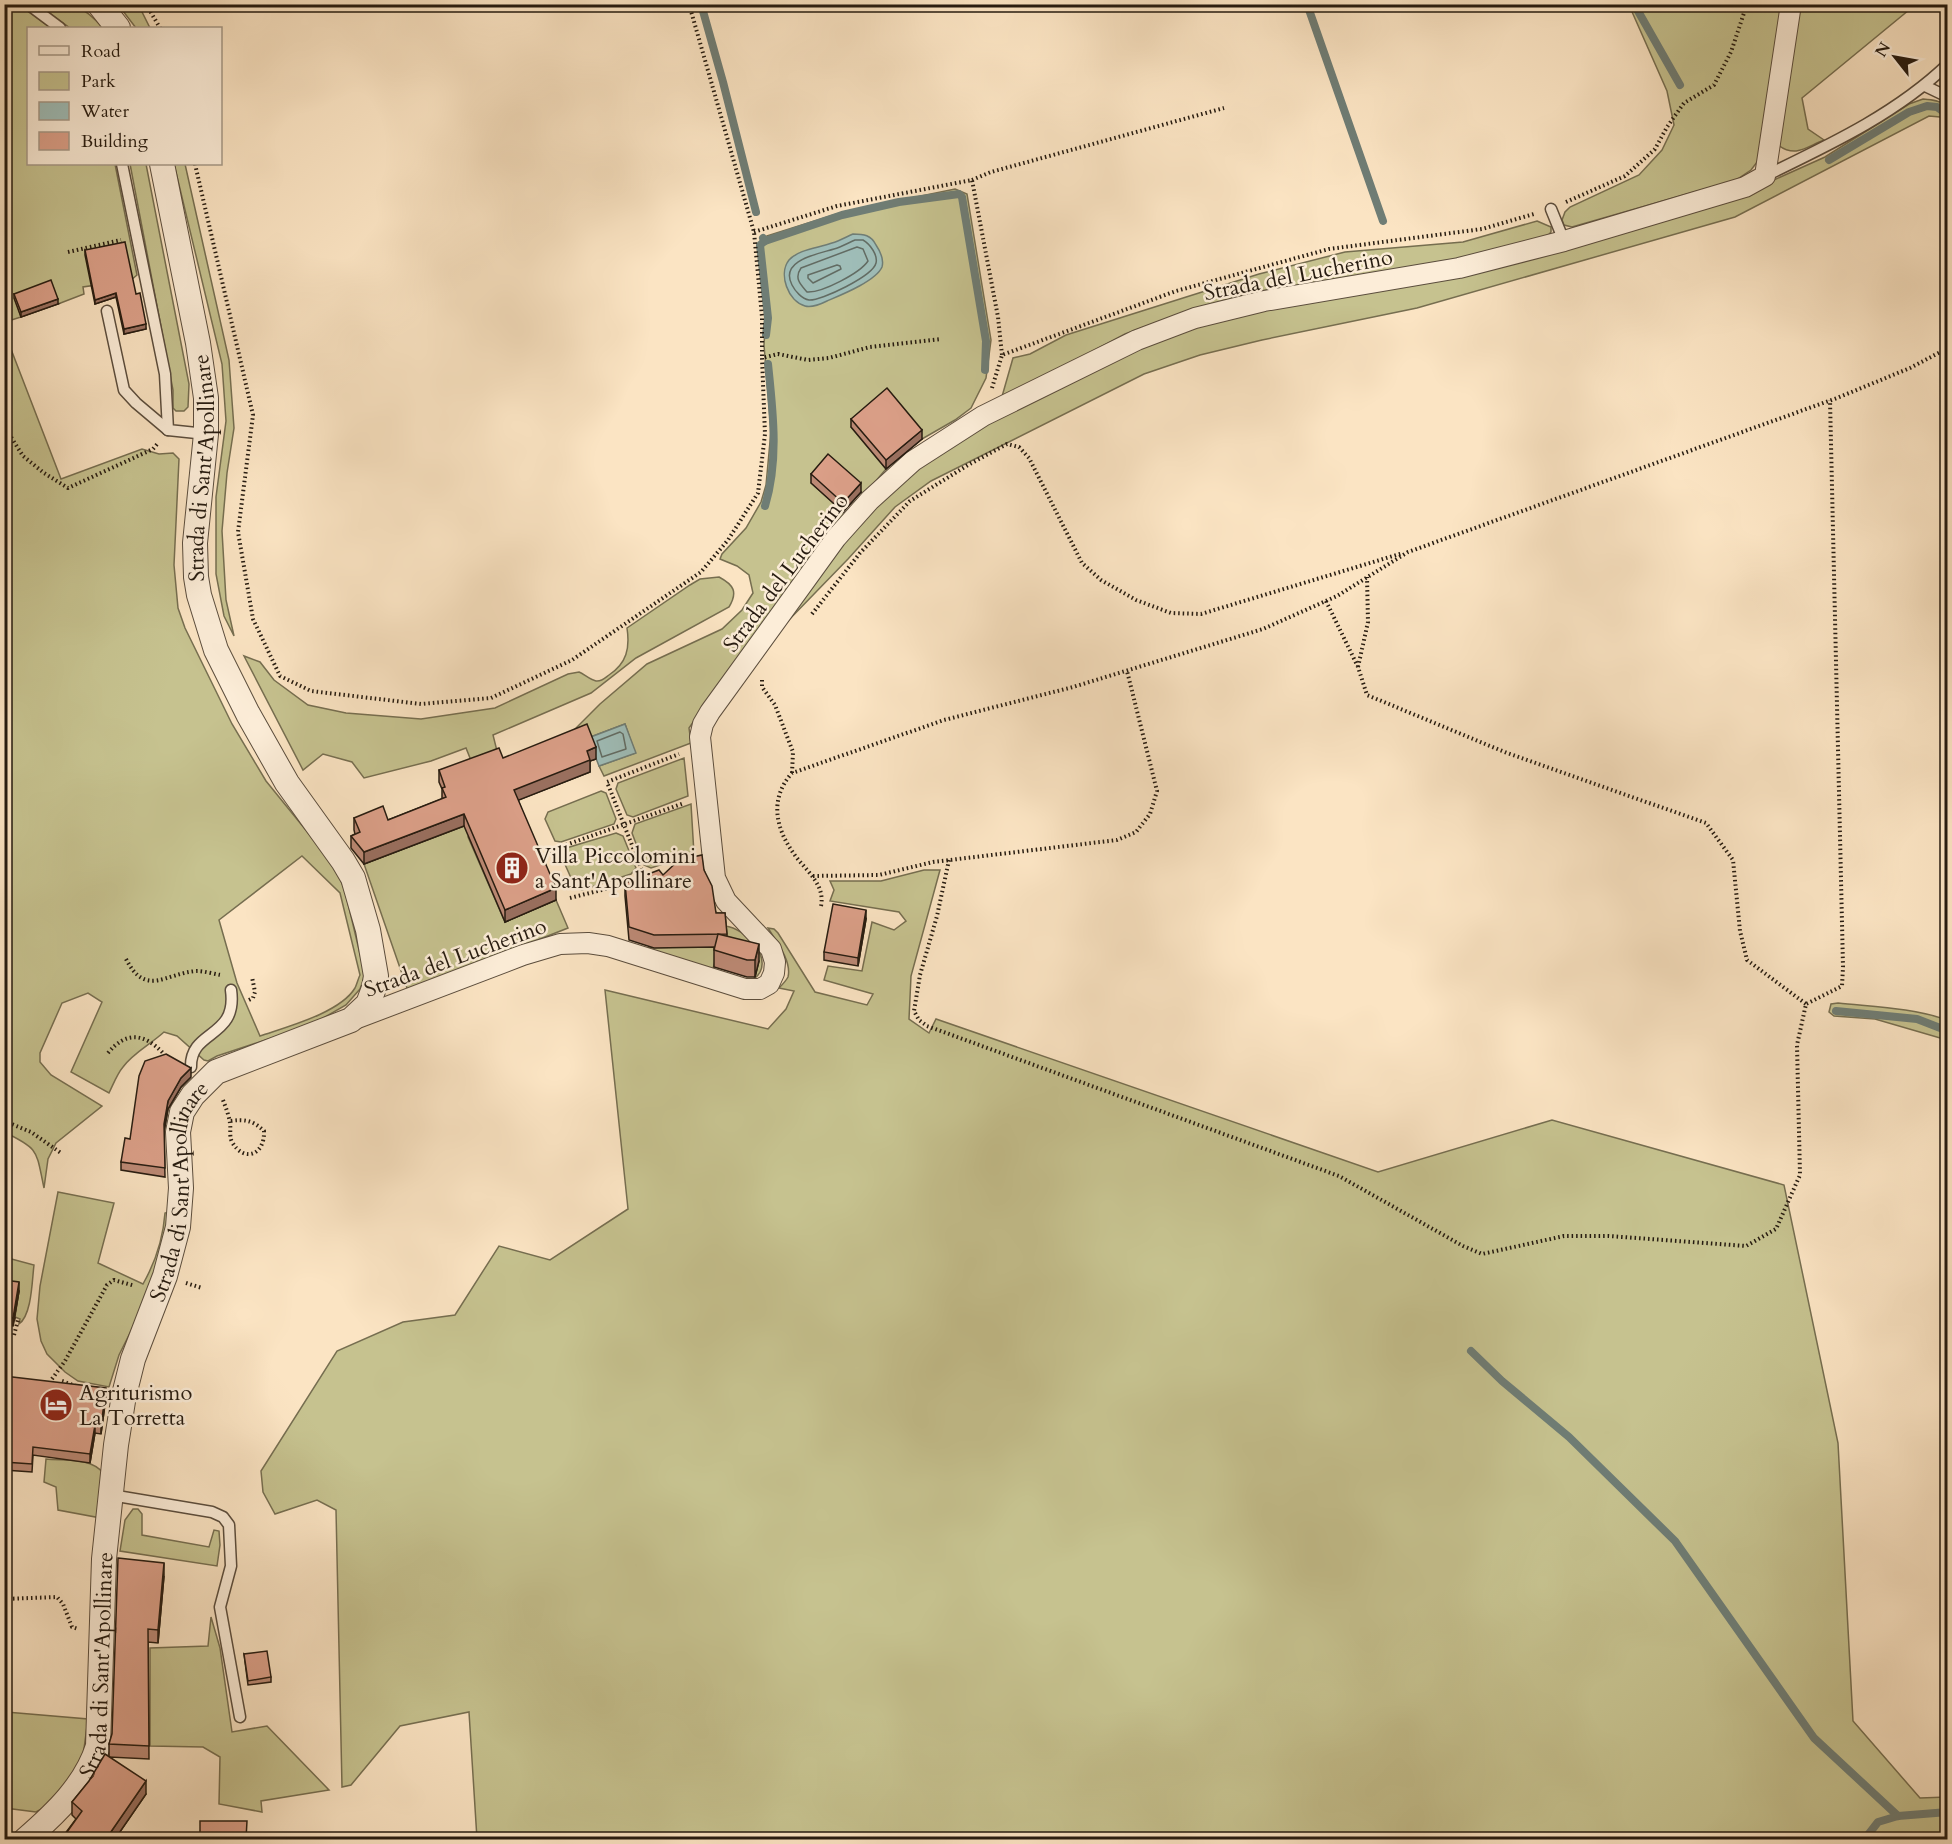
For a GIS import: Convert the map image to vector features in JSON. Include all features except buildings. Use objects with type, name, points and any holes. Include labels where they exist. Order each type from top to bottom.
[{"type":"street","points":[[99,4],[117,27]]},
{"type":"street","points":[[1765,176],[1791,4]]},
{"type":"street","name":"Strada di Sant'Apollinare","points":[[25,1839],[56,1811],[80,1784],[93,1763],[98,1746],[105,1559],[116,1445],[130,1372],[165,1276],[178,1227],[181,1188],[178,1141],[180,1119],[193,1095],[199,1073],[225,1067],[351,1020],[368,1004],[376,976],[368,930],[353,878],[287,783],[248,714],[216,650],[199,595],[195,543],[206,434],[206,398],[198,343],[162,165]]},
{"type":"street","name":"Strada del Lucherino","points":[[351,1020],[547,946],[567,943],[608,946],[745,989],[760,989],[769,984],[774,973],[775,962],[771,949],[726,901],[715,878],[700,737],[703,724],[725,690],[836,538],[870,500],[913,461],[983,416],[1137,340],[1195,318],[1264,301],[1459,268],[1564,241],[1745,187],[1765,176]]},
{"type":"lane","points":[[28,4],[59,27]]},
{"type":"lane","name":"Strada del Lucherino","points":[[1765,176],[1831,145],[1925,86],[1947,64]]},
{"type":"lane","points":[[1925,86],[1947,97]]},
{"type":"lane","points":[[122,165],[165,374],[168,430]]},
{"type":"lane","points":[[1551,209],[1564,241]]},
{"type":"lane","points":[[107,311],[124,390],[168,430],[206,434]]},
{"type":"lane","points":[[199,1073],[190,1055],[198,1044],[219,1030],[228,1018],[233,1003],[231,990]]},
{"type":"lane","points":[[111,1495],[212,1512],[223,1517],[229,1525],[231,1566],[220,1607],[240,1717]]},
{"type":"path","points":[[146,4],[159,27]]},
{"type":"path","points":[[195,165],[254,415],[238,532],[253,620],[280,676],[311,691],[421,704],[491,698],[572,660],[701,572],[729,540],[758,493],[765,434],[762,317],[754,232],[689,4]]},
{"type":"path","points":[[1002,355],[1176,291],[1329,249],[1482,229],[1551,209],[1625,176],[1655,149],[1684,103],[1714,85],[1731,52],[1747,4]]},
{"type":"path","points":[[754,232],[837,206],[972,180],[991,172],[1224,108]]},
{"type":"path","points":[[972,180],[998,317],[1002,355],[983,416]]},
{"type":"path","points":[[68,252],[137,237]]},
{"type":"path","points":[[762,358],[778,354],[808,360],[829,358],[870,347],[941,339]]},
{"type":"path","points":[[811,615],[860,553],[910,501],[1007,444],[1019,447],[1029,458],[1082,563],[1101,580],[1136,600],[1171,613],[1201,614],[1408,552],[1830,400],[1910,368],[1947,348]]},
{"type":"path","points":[[1806,1004],[1842,986],[1843,967],[1830,400]]},
{"type":"path","points":[[4,426],[22,456],[68,488],[153,449],[168,430]]},
{"type":"path","points":[[821,906],[823,896],[820,887],[795,855],[781,829],[776,808],[784,782],[792,773],[944,720],[1127,670],[1263,629],[1326,601],[1408,552]]},
{"type":"path","points":[[1358,668],[1368,622],[1367,577]]},
{"type":"path","points":[[1326,601],[1358,668],[1367,695],[1507,753],[1706,822],[1732,860],[1740,930],[1747,960],[1806,1004]]},
{"type":"path","points":[[812,876],[879,875],[933,862],[1117,840],[1136,832],[1150,814],[1157,791],[1127,670]]},
{"type":"path","points":[[763,678],[762,687],[775,705],[793,752],[792,773]]},
{"type":"path","points":[[645,879],[607,782],[687,751]]},
{"type":"path","points":[[549,851],[693,800]]},
{"type":"path","points":[[950,860],[920,975],[914,1011],[919,1020],[927,1026],[1339,1176],[1463,1246],[1482,1254],[1564,1236],[1609,1236],[1746,1246],[1776,1229],[1800,1175],[1797,1045],[1806,1004]]},
{"type":"path","points":[[570,898],[656,875]]},
{"type":"path","points":[[126,959],[134,974],[149,982],[197,971],[220,975],[227,979],[231,990]]},
{"type":"path","points":[[108,1053],[116,1044],[130,1036],[143,1038],[163,1053]]},
{"type":"path","points":[[199,1073],[214,1083],[221,1092],[230,1121],[230,1138],[234,1146],[243,1153],[251,1155],[259,1150],[264,1142],[264,1131],[257,1124],[244,1119],[230,1121]]},
{"type":"path","points":[[4,1121],[31,1132],[61,1153]]},
{"type":"path","points":[[52,1379],[65,1361],[106,1285],[114,1280],[134,1287],[139,1282]]},
{"type":"path","points":[[14,1319],[18,1320],[14,1335]]},
{"type":"path","points":[[62,1381],[86,1387]]},
{"type":"path","points":[[4,1599],[57,1597],[63,1604],[72,1627],[102,1630]]},
{"type":"green space","points":[[4,5],[19,5],[50,27],[27,27],[27,165],[115,165],[137,275],[131,280],[83,287],[84,294],[58,304],[51,285],[15,298],[21,317],[5,322]]},
{"type":"green space","points":[[39,5],[74,6],[88,13],[102,27],[69,27]]},
{"type":"green space","points":[[115,5],[135,5],[142,12],[150,27],[135,27],[123,11]]},
{"type":"green space","points":[[1629,5],[1784,5],[1761,157],[1751,170],[1736,180],[1572,227],[1564,225],[1562,220],[1570,207],[1639,175],[1662,150],[1674,125],[1667,91]]},
{"type":"green space","points":[[1799,5],[1915,5],[1802,98],[1808,129],[1824,140],[1801,150],[1790,151],[1778,145]]},
{"type":"green space","points":[[1923,99],[1943,104],[1947,124],[1940,117],[1929,116],[1735,217],[1417,308],[1262,340],[1200,355],[1144,374],[931,481],[895,507],[782,627],[840,547],[879,502],[916,467],[984,421],[1171,331],[1765,184],[1825,157],[1909,104]]},
{"type":"green space","points":[[130,165],[146,165],[189,384],[188,407],[184,411],[176,411],[173,408],[173,390]]},
{"type":"green space","points":[[174,165],[185,165],[229,360],[234,428],[222,531],[226,600],[234,636],[224,616],[216,574],[216,497],[226,421],[222,364]]},
{"type":"green space","points":[[955,189],[967,194],[991,340],[986,378],[971,408],[922,439],[887,397],[851,427],[886,469],[864,495],[828,463],[811,483],[846,514],[803,568],[689,728],[691,743],[604,776],[599,766],[635,753],[625,724],[588,738],[574,730],[600,704],[647,664],[722,629],[742,610],[753,593],[749,575],[737,566],[720,559],[746,528],[761,502],[766,485],[771,431],[764,345],[766,316],[760,241],[767,236],[843,212]]},
{"type":"green space","points":[[1537,221],[1551,227],[1551,232],[1545,239],[1440,266],[1253,292],[1182,313],[1125,334],[1001,400],[1013,358],[1030,354],[1066,335],[1259,274],[1345,252],[1463,242]]},
{"type":"green space","points":[[4,331],[61,479],[142,449],[159,454],[173,453],[179,459],[174,565],[178,608],[185,628],[232,724],[266,781],[335,866],[345,891],[365,975],[360,989],[346,1005],[311,1025],[208,1061],[177,1036],[164,1032],[127,1062],[109,1093],[71,1072],[102,1002],[88,993],[62,1003],[40,1053],[40,1062],[51,1075],[102,1106],[56,1143],[48,1159],[44,1188],[34,1152],[24,1143],[4,1132]],"holes":[[[302,856],[340,893],[360,975],[355,988],[348,997],[325,1012],[260,1036],[237,983],[219,920]]]},
{"type":"green space","points":[[719,577],[733,589],[734,593],[729,607],[636,658],[591,693],[493,735],[499,759],[474,768],[466,748],[431,761],[364,778],[352,762],[323,754],[303,770],[244,656],[260,662],[274,680],[308,705],[346,713],[421,719],[495,708],[568,674],[579,672],[594,680],[603,680],[620,665],[626,654],[627,628],[700,579]]},
{"type":"green space","points":[[684,758],[688,796],[633,817],[627,815],[616,789],[618,783]]},
{"type":"green space","points":[[601,791],[606,793],[616,819],[614,824],[561,842],[555,841],[545,819],[548,812]]},
{"type":"green space","points":[[512,794],[468,837],[505,922],[556,900],[568,928],[408,991],[364,864],[454,829]]},
{"type":"green space","points":[[691,804],[694,854],[651,868],[644,865],[632,833],[635,824]]},
{"type":"green space","points":[[616,833],[623,836],[636,868],[631,874],[582,890],[575,887],[560,853],[563,849]]},
{"type":"green space","points":[[924,870],[940,870],[911,976],[909,1019],[929,1033],[936,1019],[1378,1172],[1552,1120],[1784,1185],[1838,1443],[1853,1721],[1920,1798],[1947,1797],[1947,1839],[477,1839],[469,1712],[400,1726],[351,1785],[342,1787],[336,1510],[317,1500],[275,1514],[263,1492],[261,1471],[337,1351],[403,1322],[455,1315],[499,1246],[550,1260],[628,1209],[605,990],[768,1029],[786,1009],[794,991],[779,988],[788,977],[788,964],[783,951],[768,928],[778,933],[815,992],[867,1005],[873,994],[824,980],[828,966],[862,971],[872,922],[894,930],[906,921],[899,912],[830,901],[834,890],[830,881],[881,881]]},
{"type":"green space","points":[[725,926],[742,933],[756,947],[762,963],[760,972],[754,979],[758,961],[718,951],[712,972],[630,948],[688,947]]},
{"type":"green space","points":[[1831,1004],[1907,1010],[1947,1020],[1947,1040],[1875,1019],[1834,1016],[1829,1012]]},
{"type":"green space","points":[[58,1192],[114,1203],[98,1263],[143,1284],[158,1250],[165,1213],[169,1212],[167,1237],[144,1305],[119,1355],[109,1387],[78,1381],[47,1354],[41,1341],[37,1319],[40,1286]]},
{"type":"green space","points":[[4,1257],[34,1265],[27,1313],[19,1324],[20,1319],[15,1317],[19,1291],[5,1289]]},
{"type":"green space","points":[[46,1459],[84,1462],[92,1464],[103,1473],[101,1518],[58,1510],[56,1487],[44,1482]]},
{"type":"green space","points":[[133,1509],[138,1509],[142,1514],[142,1535],[209,1547],[214,1530],[219,1531],[217,1566],[120,1551],[125,1520]]},
{"type":"green space","points":[[211,1617],[220,1648],[232,1732],[267,1726],[329,1790],[261,1801],[262,1812],[219,1804],[220,1757],[203,1747],[150,1746],[150,1648],[208,1646]]},
{"type":"green space","points":[[6,1712],[88,1719],[83,1756],[71,1778],[49,1805],[36,1812],[5,1808]]},
{"type":"water","points":[[853,234],[867,236],[874,242],[882,261],[882,267],[878,272],[858,287],[813,306],[805,306],[794,299],[786,286],[784,272],[789,260],[804,251]]},
{"type":"water","points":[[625,724],[636,753],[599,766],[588,738]]},
{"type":"waterway","points":[[701,4],[756,212]]},
{"type":"waterway","points":[[1307,4],[1383,221]]},
{"type":"waterway","points":[[1634,4],[1680,85]]},
{"type":"waterway","points":[[1829,160],[1909,112],[1927,106],[1937,107],[1948,115]]},
{"type":"waterway","points":[[763,238],[765,241],[842,215],[899,202],[959,194],[962,197],[986,341],[985,370]]},
{"type":"waterway","points":[[765,241],[760,245],[768,318],[766,335]]},
{"type":"waterway","points":[[765,506],[773,454],[773,418],[768,364]]},
{"type":"waterway","points":[[1836,1011],[1917,1019],[1948,1031]]},
{"type":"waterway","points":[[1471,1351],[1502,1381],[1569,1437],[1675,1541],[1814,1738],[1898,1816]]},
{"type":"waterway","points":[[1864,1840],[1878,1822],[1898,1816],[1948,1812]]},
{"type":"place","name":"Villa Piccolomini a Sant'Apollinare","points":[[512,868]]},
{"type":"place","name":"Agriturismo La Torretta","points":[[56,1405]]}]
